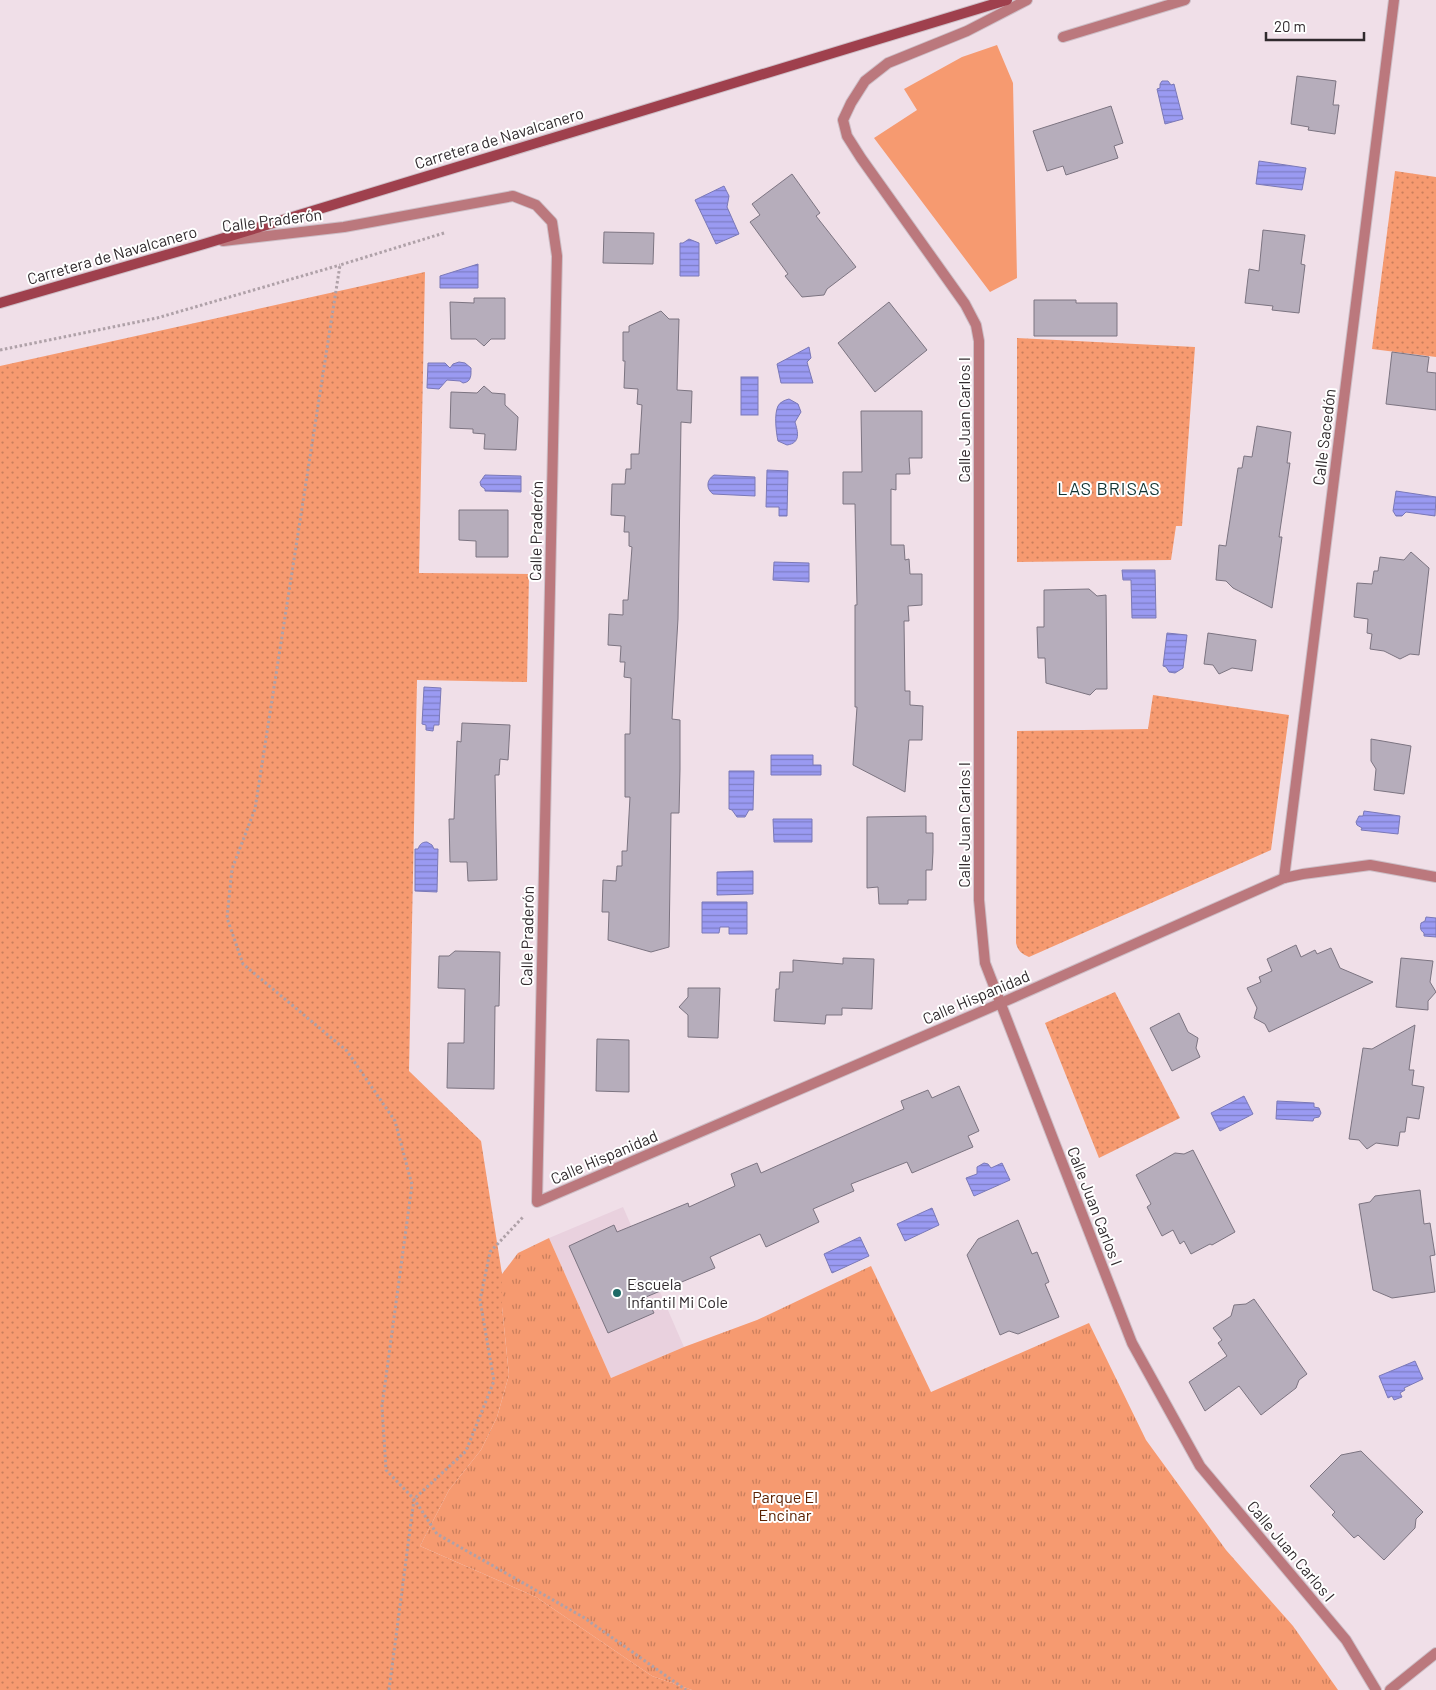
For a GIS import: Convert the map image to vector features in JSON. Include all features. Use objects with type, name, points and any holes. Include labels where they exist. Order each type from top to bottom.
[{"type":"main road","name":"Carretera de Navalcanero","points":[[0,303],[204,244],[1006,0]]},
{"type":"street","name":"Calle Juan Carlos I","points":[[1026,0],[967,31],[888,63],[866,81],[851,103],[844,120],[847,136],[861,158],[965,304],[976,325],[979,342],[979,900],[985,963],[1132,1343],[1200,1466],[1346,1640],[1376,1690]]},
{"type":"street","points":[[1063,37],[1185,0]]},
{"type":"street","name":"Calle Sacedón","points":[[1284,878],[1394,0]]},
{"type":"street","name":"Calle Praderón","points":[[204,244],[344,226],[513,196],[536,205],[552,222],[557,256],[537,1202]]},
{"type":"street","name":"Calle Hispanidad","points":[[537,1202],[1001,1003],[1284,878],[1370,865],[1436,877]]},
{"type":"street","points":[[1390,1690],[1436,1653]]},
{"type":"path","points":[[0,350],[157,318],[452,231]]},
{"type":"path","points":[[340,265],[254,809],[232,869],[227,918],[243,964],[347,1051],[395,1121],[412,1185],[382,1406],[386,1470],[414,1498],[437,1534],[583,1617],[686,1690]]},
{"type":"path","points":[[389,1690],[414,1498],[466,1451],[494,1381],[480,1300],[490,1252],[537,1202]]},
{"type":"shaded area","name":"Escuela Infantil Mi Cole","points":[[623,1207],[684,1347],[611,1378],[549,1238]]},
{"type":"green space","points":[[997,45],[1013,83],[1017,278],[990,292],[874,138],[917,110],[904,89],[962,57]]},
{"type":"green space","points":[[1395,171],[1436,177],[1436,357],[1372,349]]},
{"type":"green space","points":[[425,272],[419,573],[529,574],[527,682],[417,680],[409,1071],[481,1141],[502,1274],[502,1307],[509,1375],[497,1417],[481,1450],[449,1490],[420,1546],[536,1597],[652,1676],[692,1690],[0,1690],[0,366]]},
{"type":"green space","points":[[1017,338],[1195,347],[1182,526],[1176,526],[1171,560],[1017,562]]},
{"type":"green space","points":[[1153,695],[1289,715],[1271,850],[1029,957],[1019,950],[1016,943],[1017,731],[1148,729]]},
{"type":"green space","points":[[1115,992],[1180,1118],[1099,1158],[1045,1023]]},
{"type":"green space","name":"Parque El Encinar","points":[[549,1238],[611,1378],[684,1347],[757,1320],[871,1266],[931,1392],[1089,1323],[1146,1440],[1226,1550],[1293,1626],[1338,1690],[692,1690],[652,1676],[536,1597],[420,1546],[449,1490],[481,1450],[497,1417],[509,1375],[502,1307],[502,1274],[518,1253]]},
{"type":"water","points":[[1162,81],[1168,81],[1171,85],[1174,84],[1183,119],[1165,124],[1157,89],[1160,88]]},
{"type":"water","points":[[1259,161],[1306,168],[1302,190],[1256,184]]},
{"type":"water","points":[[724,186],[729,196],[727,207],[739,234],[716,244],[695,200]]},
{"type":"water","points":[[689,239],[699,243],[699,276],[680,276],[680,243]]},
{"type":"water","points":[[478,264],[478,288],[440,288],[440,276]]},
{"type":"water","points":[[809,347],[811,358],[807,362],[813,383],[781,383],[777,364]]},
{"type":"water","points":[[428,363],[445,363],[450,368],[453,364],[465,363],[471,368],[468,381],[463,383],[447,380],[439,389],[427,388]]},
{"type":"water","points":[[741,377],[758,377],[758,415],[741,415]]},
{"type":"water","points":[[789,399],[798,404],[801,412],[795,422],[797,436],[795,442],[787,445],[778,441],[776,418],[779,405]]},
{"type":"water","points":[[767,470],[788,471],[787,516],[779,516],[779,507],[766,507]]},
{"type":"water","points":[[485,475],[521,476],[521,492],[485,491],[480,482]]},
{"type":"water","points":[[714,475],[755,477],[755,496],[713,494],[709,490],[708,484],[709,479]]},
{"type":"water","points":[[1396,491],[1436,497],[1435,516],[1406,512],[1402,516],[1396,516],[1393,511]]},
{"type":"water","points":[[774,562],[809,563],[809,582],[773,580]]},
{"type":"water","points":[[1122,570],[1155,570],[1156,618],[1132,618],[1131,580],[1123,580]]},
{"type":"water","points":[[1167,633],[1187,635],[1183,668],[1175,673],[1169,672],[1163,666]]},
{"type":"water","points":[[424,687],[441,688],[439,725],[434,725],[433,731],[426,730],[426,725],[422,724]]},
{"type":"water","points":[[771,755],[813,755],[813,765],[821,765],[821,775],[771,775]]},
{"type":"water","points":[[729,771],[754,771],[753,810],[749,810],[745,817],[737,817],[729,809]]},
{"type":"water","points":[[1364,811],[1400,816],[1398,834],[1361,830],[1362,828],[1356,822],[1359,816],[1363,816]]},
{"type":"water","points":[[773,819],[812,819],[812,842],[774,842]]},
{"type":"water","points":[[424,842],[427,842],[434,849],[438,849],[437,892],[415,891],[415,849],[418,849]]},
{"type":"water","points":[[753,871],[753,894],[717,895],[717,872]]},
{"type":"water","points":[[702,902],[747,902],[747,934],[729,934],[729,927],[720,927],[719,933],[702,933]]},
{"type":"water","points":[[1426,917],[1436,918],[1436,937],[1424,936],[1421,930],[1421,923],[1425,921]]},
{"type":"water","points":[[1244,1096],[1253,1114],[1220,1131],[1211,1113]]},
{"type":"water","points":[[1277,1101],[1314,1103],[1314,1107],[1319,1108],[1321,1113],[1313,1121],[1276,1119]]},
{"type":"water","points":[[984,1163],[988,1164],[991,1168],[1002,1163],[1010,1180],[974,1196],[966,1178],[977,1174],[977,1167]]},
{"type":"water","points":[[932,1208],[939,1225],[905,1241],[897,1224]]},
{"type":"water","points":[[860,1237],[869,1256],[832,1273],[824,1254]]},
{"type":"water","points":[[1415,1361],[1423,1379],[1404,1388],[1405,1390],[1400,1393],[1402,1397],[1394,1400],[1392,1396],[1388,1398],[1379,1376]]},
{"type":"building","points":[[1297,76],[1336,81],[1333,105],[1339,105],[1335,134],[1308,130],[1309,127],[1291,124]]},
{"type":"building","points":[[1111,106],[1123,143],[1114,146],[1118,158],[1066,175],[1063,166],[1047,171],[1033,131]]},
{"type":"building","points":[[792,174],[820,213],[816,216],[856,267],[827,289],[824,295],[802,297],[785,276],[788,274],[750,222],[760,215],[752,204]]},
{"type":"building","points":[[1263,230],[1305,235],[1301,264],[1305,265],[1299,313],[1272,310],[1273,306],[1245,303],[1249,269],[1259,271]]},
{"type":"building","points":[[604,232],[654,233],[653,264],[603,263]]},
{"type":"building","points":[[474,298],[505,298],[505,339],[491,339],[484,346],[476,339],[451,339],[450,302],[474,303]]},
{"type":"building","points":[[1034,300],[1076,300],[1076,303],[1117,303],[1117,336],[1034,336]]},
{"type":"building","points":[[889,302],[927,350],[875,392],[838,343]]},
{"type":"building","points":[[661,311],[669,319],[679,319],[677,390],[692,391],[691,423],[681,422],[678,619],[672,719],[680,720],[679,813],[671,813],[669,947],[651,952],[608,940],[609,912],[602,912],[603,880],[616,881],[617,866],[622,866],[622,851],[627,851],[630,797],[625,797],[625,734],[630,734],[631,678],[624,677],[625,662],[620,662],[621,646],[608,645],[609,614],[623,615],[623,600],[628,600],[632,547],[629,546],[629,532],[624,532],[625,516],[611,515],[612,484],[625,484],[626,469],[631,469],[631,454],[639,454],[642,405],[637,404],[638,389],[624,388],[623,332],[629,332],[629,326]]},
{"type":"building","points":[[1392,352],[1429,357],[1427,372],[1436,373],[1436,410],[1386,404]]},
{"type":"building","points":[[484,386],[492,393],[505,394],[505,405],[518,417],[516,450],[484,449],[485,434],[473,433],[473,429],[450,428],[451,392],[477,393]]},
{"type":"building","points":[[861,411],[922,411],[922,458],[909,458],[910,474],[896,474],[896,490],[891,489],[891,545],[904,545],[905,560],[909,559],[910,574],[922,574],[922,605],[908,606],[909,621],[904,621],[905,691],[910,691],[910,705],[923,706],[922,740],[909,740],[905,792],[853,765],[857,707],[855,707],[855,605],[857,605],[855,504],[843,504],[843,472],[862,472]]},
{"type":"building","points":[[1257,426],[1291,432],[1287,463],[1290,463],[1279,537],[1282,537],[1272,608],[1233,588],[1226,581],[1216,580],[1219,545],[1226,546],[1238,468],[1242,468],[1244,456],[1252,457]]},
{"type":"building","points":[[459,510],[508,510],[508,557],[476,557],[476,541],[459,540]]},
{"type":"building","points":[[1411,552],[1429,568],[1419,655],[1410,654],[1400,659],[1384,651],[1370,649],[1372,634],[1367,633],[1368,619],[1354,617],[1357,583],[1372,584],[1374,571],[1378,571],[1380,557],[1404,560]]},
{"type":"building","points":[[1089,589],[1097,596],[1106,595],[1107,689],[1096,689],[1090,695],[1046,683],[1045,658],[1038,658],[1037,627],[1044,627],[1044,590]]},
{"type":"building","points":[[1208,633],[1256,640],[1252,671],[1232,668],[1219,674],[1213,665],[1204,664]]},
{"type":"building","points":[[462,723],[510,725],[508,760],[500,759],[499,775],[495,775],[497,880],[468,881],[467,862],[450,862],[449,819],[454,819],[457,741],[461,742]]},
{"type":"building","points":[[1371,739],[1411,746],[1404,794],[1374,790],[1376,769],[1371,761]]},
{"type":"building","points":[[926,816],[926,833],[933,833],[933,852],[932,870],[926,870],[926,900],[908,900],[908,904],[879,904],[878,887],[867,888],[867,817]]},
{"type":"building","points":[[1296,945],[1301,957],[1315,950],[1317,954],[1331,948],[1340,968],[1373,982],[1269,1032],[1265,1024],[1254,1018],[1257,1008],[1247,988],[1261,982],[1259,977],[1272,971],[1267,959]]},
{"type":"building","points":[[455,951],[500,952],[499,1006],[495,1006],[494,1089],[447,1088],[448,1043],[464,1043],[465,989],[438,988],[439,956],[449,956]]},
{"type":"building","points":[[843,958],[874,959],[872,1009],[842,1008],[842,1015],[826,1015],[825,1024],[774,1021],[776,989],[779,989],[780,972],[793,972],[793,960],[843,964]]},
{"type":"building","points":[[1401,958],[1433,961],[1430,982],[1436,992],[1428,1001],[1428,1010],[1396,1007]]},
{"type":"building","points":[[688,988],[720,988],[718,1038],[688,1037],[688,1015],[679,1007],[688,997]]},
{"type":"building","points":[[1179,1013],[1188,1032],[1198,1038],[1196,1048],[1200,1057],[1172,1071],[1150,1028]]},
{"type":"building","points":[[1415,1025],[1409,1070],[1414,1070],[1412,1085],[1424,1087],[1419,1119],[1407,1117],[1405,1132],[1400,1132],[1398,1146],[1376,1143],[1367,1149],[1359,1140],[1349,1139],[1363,1048],[1372,1049]]},
{"type":"building","points":[[597,1039],[629,1040],[629,1092],[596,1091]]},
{"type":"building","points":[[959,1086],[979,1131],[968,1136],[973,1147],[912,1173],[907,1162],[851,1184],[854,1191],[813,1209],[819,1222],[766,1247],[760,1234],[710,1257],[715,1268],[646,1297],[654,1313],[608,1333],[569,1246],[614,1225],[617,1232],[688,1203],[689,1207],[735,1186],[731,1174],[757,1163],[761,1173],[904,1109],[901,1101],[928,1090],[932,1098]]},
{"type":"building","points":[[1193,1150],[1235,1232],[1191,1254],[1184,1241],[1180,1244],[1173,1230],[1162,1236],[1147,1207],[1151,1204],[1136,1175],[1175,1153],[1184,1154]]},
{"type":"building","points":[[1420,1190],[1424,1224],[1430,1223],[1435,1255],[1430,1256],[1435,1292],[1392,1298],[1373,1290],[1359,1204],[1370,1202],[1375,1196]]},
{"type":"building","points":[[1018,1220],[1032,1254],[1037,1252],[1049,1282],[1045,1284],[1059,1317],[1018,1334],[1009,1331],[1000,1335],[967,1255],[978,1239]]},
{"type":"building","points":[[1254,1299],[1307,1374],[1299,1380],[1296,1388],[1261,1415],[1239,1386],[1205,1411],[1189,1382],[1227,1356],[1218,1343],[1222,1340],[1213,1328],[1231,1316],[1234,1305],[1246,1304]]},
{"type":"building","points":[[1361,1451],[1423,1512],[1416,1519],[1415,1528],[1384,1560],[1358,1535],[1354,1538],[1332,1515],[1335,1512],[1310,1486],[1341,1455]]},
{"type":"place","name":"Escuela Infantil Mi Cole","points":[[617,1293]]},
{"type":"district","name":"LAS BRISAS","points":[[1109,489]]}]
